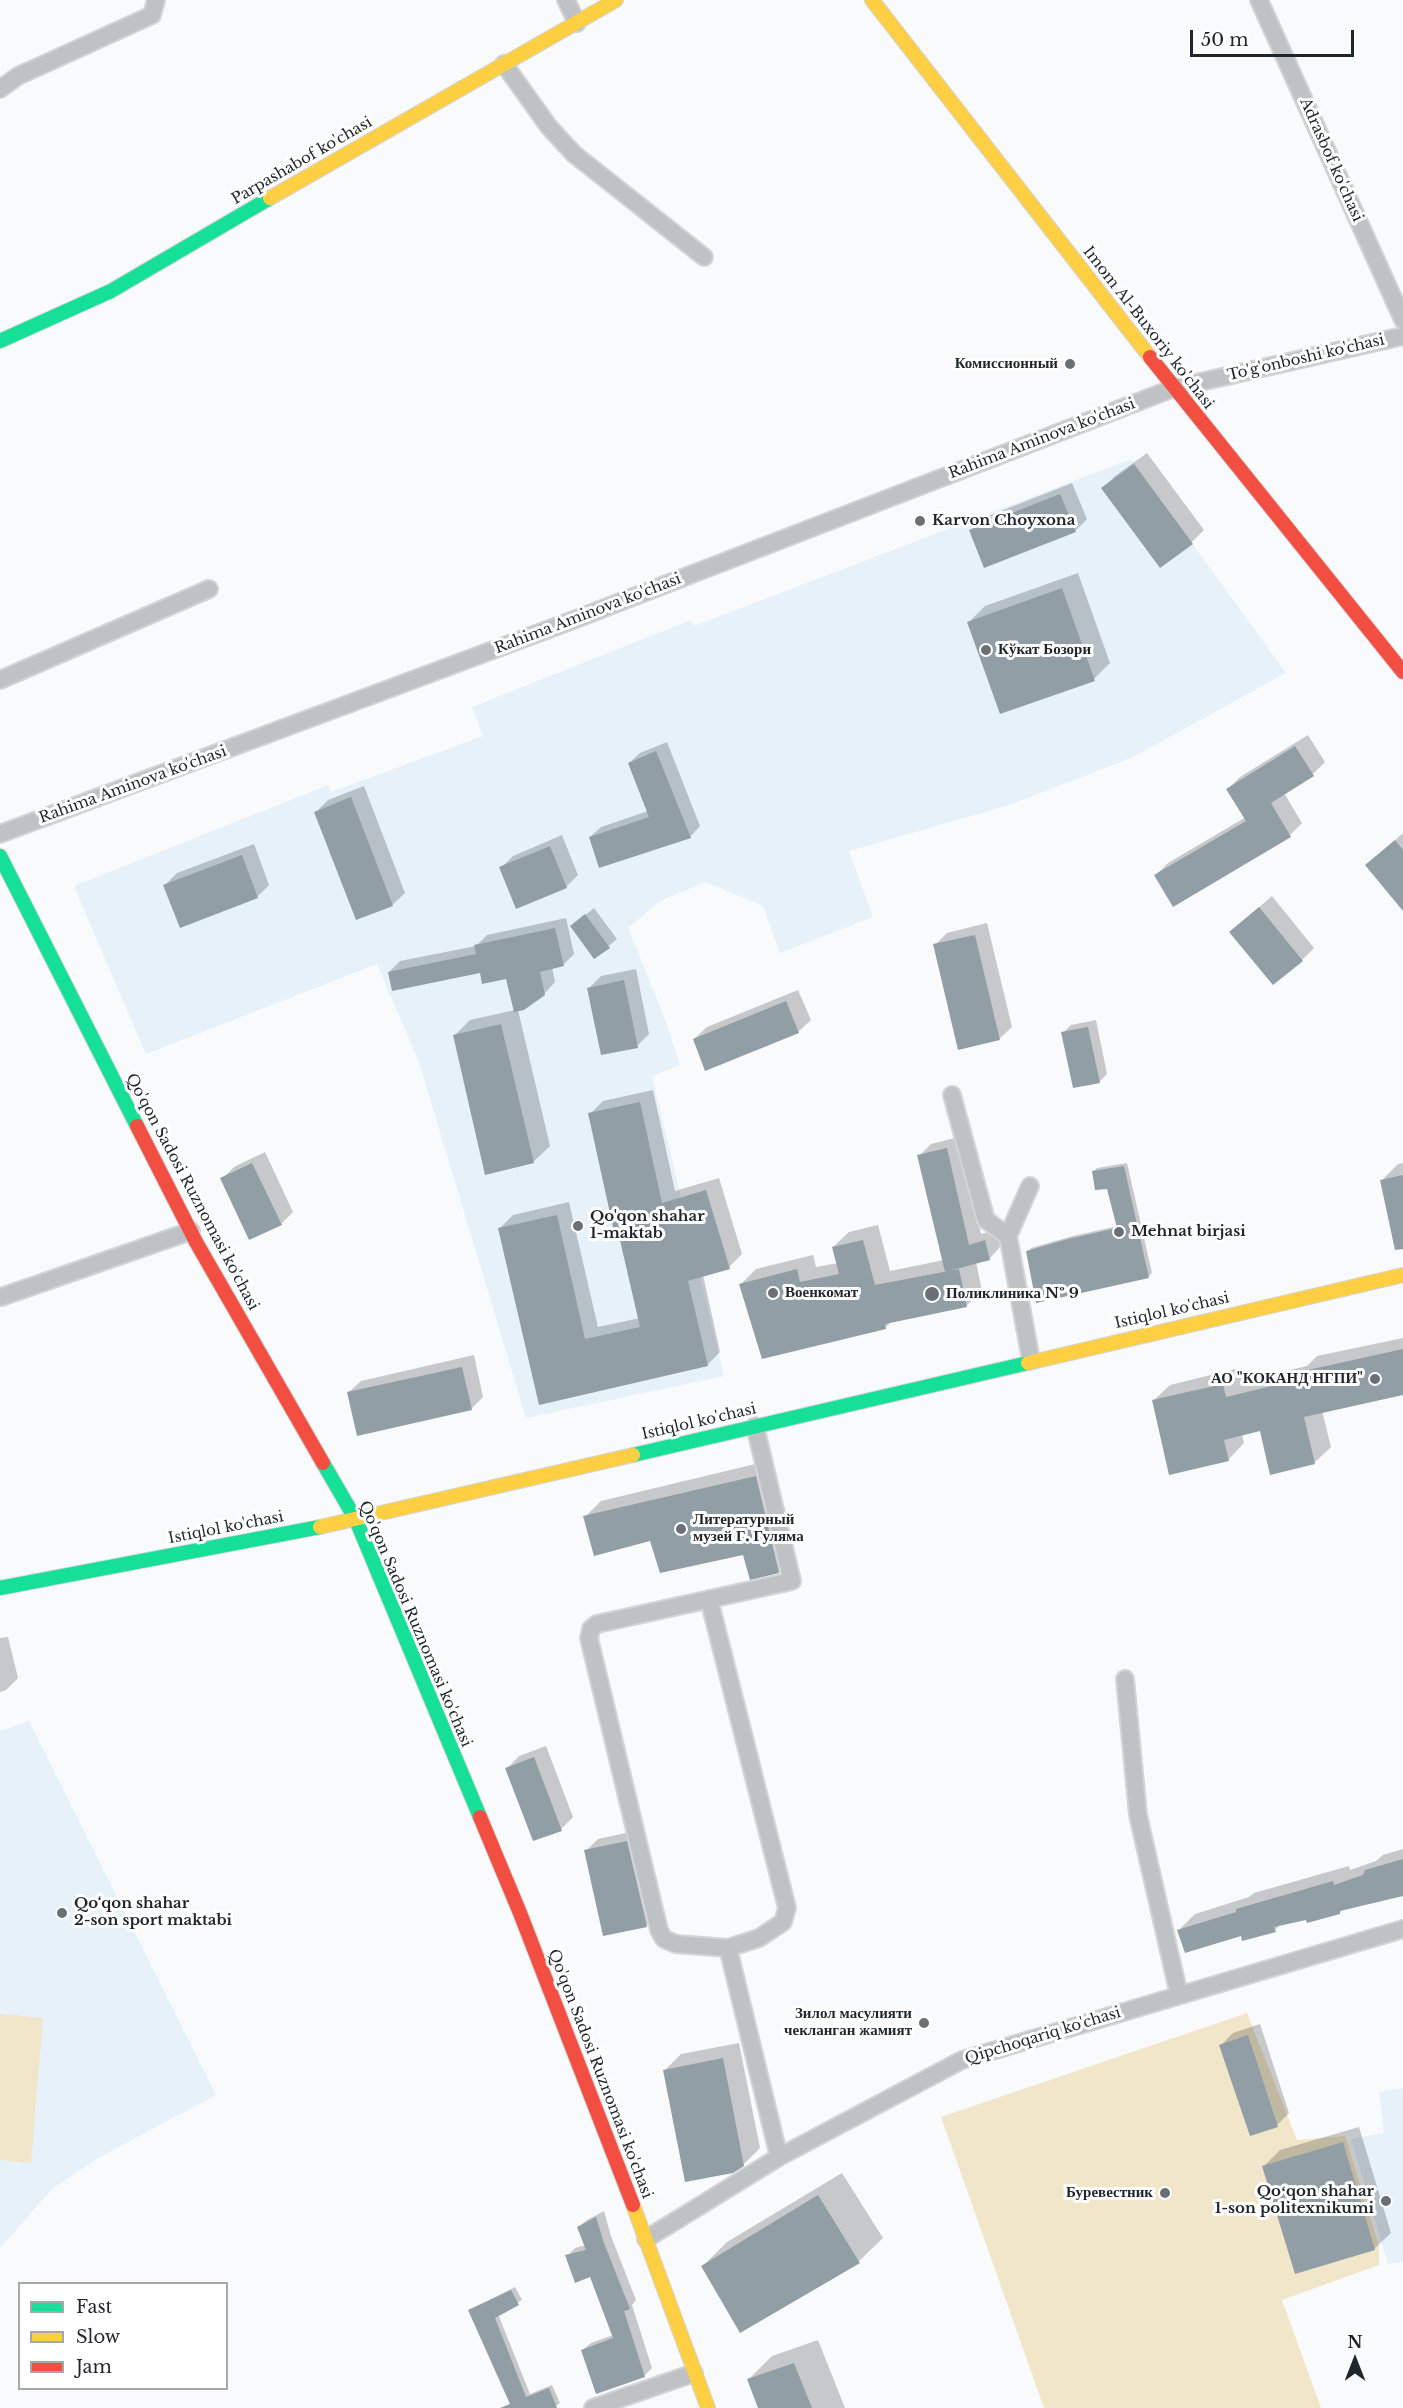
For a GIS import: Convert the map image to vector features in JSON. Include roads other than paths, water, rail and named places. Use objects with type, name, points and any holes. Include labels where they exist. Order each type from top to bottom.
[{"type":"street","points":[[0,89],[18,76],[152,15],[156,0]]},
{"type":"street","points":[[566,0],[577,23]]},
{"type":"street","name":"Parpashabof ko'chasi","points":[[0,341],[111,291],[616,0]]},
{"type":"street","name":"Imom Al-Buxoriy ko'chasi","points":[[872,0],[1174,388],[1403,672]]},
{"type":"street","name":"Adrasbof ko'chasi","points":[[1259,0],[1403,320]]},
{"type":"street","points":[[504,64],[549,127],[574,154],[704,257]]},
{"type":"street","name":"To'g'onboshi ko'chasi","points":[[1174,388],[1403,336]]},
{"type":"street","name":"Rahima Aminova ko'chasi","points":[[0,834],[576,619],[1174,388]]},
{"type":"street","points":[[0,680],[209,589]]},
{"type":"street","name":"Qo'qon Sadosi Ruznomasi ko'chasi","points":[[0,856],[191,1231],[356,1520],[520,1913],[646,2239],[708,2408]]},
{"type":"street","points":[[952,1095],[986,1220],[1008,1236]]},
{"type":"street","points":[[1030,1186],[1008,1236],[1031,1360]]},
{"type":"street","points":[[1,1297],[191,1231]]},
{"type":"street","name":"Istiqlol ko'chasi","points":[[0,1588],[356,1520],[1031,1360],[1403,1275]]},
{"type":"street","points":[[709,1599],[787,1908],[783,1922],[759,1938],[728,1948],[676,1944],[664,1939],[659,1930],[589,1638],[591,1629],[597,1624],[709,1599],[792,1581],[755,1426]]},
{"type":"street","points":[[1125,1678],[1138,1815],[1179,1995]]},
{"type":"street","name":"Qipchoqariq ko'chasi","points":[[646,2239],[778,2157],[962,2060],[1403,1929]]},
{"type":"street","points":[[728,1948],[778,2157]]},
{"type":"street","points":[[593,2408],[694,2373]]},
{"type":"place","name":"Комиссионный","points":[[1070,364]]},
{"type":"place","name":"Karvon Choyxona","points":[[920,521]]},
{"type":"place","name":"Кўкат Бозори","points":[[986,650]]},
{"type":"place","name":"Qo'qon shahar 1-maktab","points":[[578,1226]]},
{"type":"place","name":"Mehnat birjasi","points":[[1119,1232]]},
{"type":"place","name":"Военкомат","points":[[773,1293]]},
{"type":"place","name":"Поликлиника № 9","points":[[932,1294]]},
{"type":"place","name":"АО \"КОКАНД НГПИ\"","points":[[1375,1379]]},
{"type":"place","name":"Литературный музей Г. Гуляма","points":[[681,1529]]},
{"type":"place","name":"Qo‘qon shahar 2-son sport maktabi","points":[[62,1913]]},
{"type":"place","name":"Зилол масулияти чекланган жамият","points":[[924,2023]]},
{"type":"place","name":"Буревестник","points":[[1165,2193]]},
{"type":"place","name":"Qoʻqon shahar 1-son politexnikumi","points":[[1386,2201]]}]
